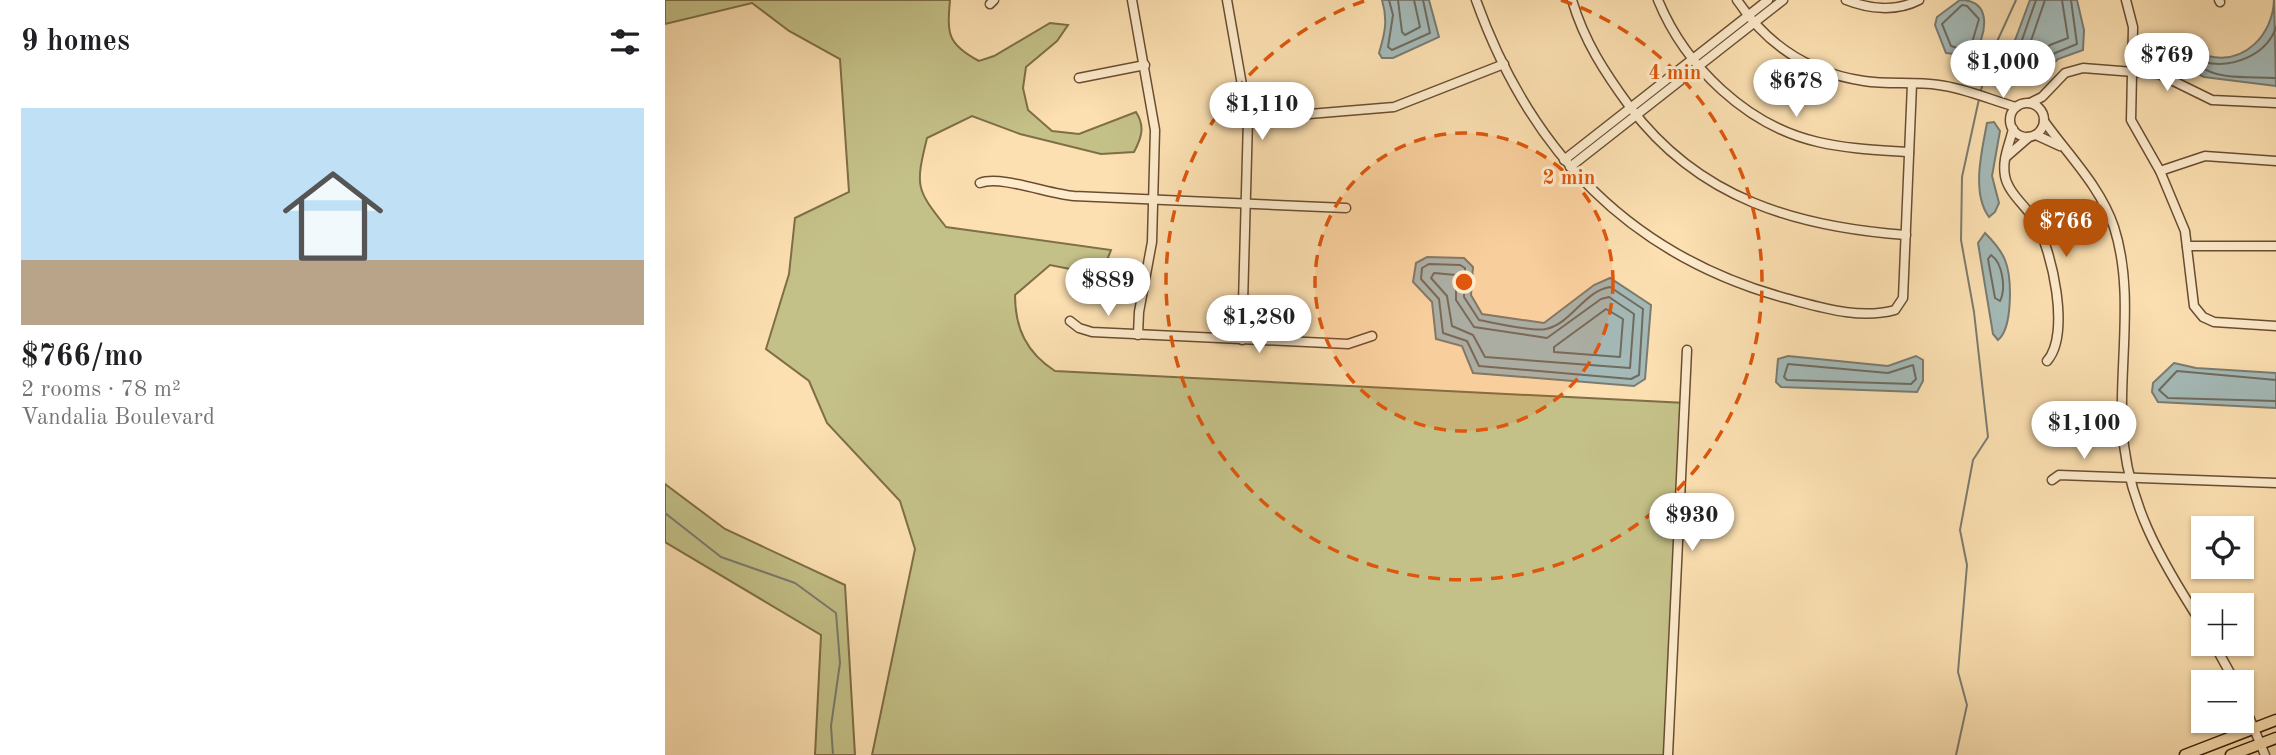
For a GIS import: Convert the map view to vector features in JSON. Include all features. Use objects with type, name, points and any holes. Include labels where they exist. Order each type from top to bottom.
[{"type":"main road","points":[[2254,729],[2276,720]]},
{"type":"main road","points":[[2185,755],[2243,733]]},
{"type":"main road","points":[[2231,755],[2276,738]]},
{"type":"street","points":[[1132,0],[1154,114],[1152,242],[1139,312],[1138,335]]},
{"type":"street","points":[[1227,0],[1248,118],[1242,340]]},
{"type":"street","points":[[1476,0],[1504,64],[1564,160],[1597,196],[1660,246],[1741,286],[1831,310],[1881,314],[1895,310],[1903,298],[1912,84]]},
{"type":"street","points":[[1573,0],[1597,62],[1636,116],[1663,146],[1707,180],[1772,211],[1846,230],[1906,234]]},
{"type":"street","points":[[1658,0],[1672,30],[1700,66],[1729,96],[1782,129],[1815,142],[1909,152]]},
{"type":"street","points":[[1737,0],[1747,16],[1779,48],[1815,69],[1864,81],[1940,85],[2016,107],[2030,103],[2065,73],[2083,68],[2159,74],[2212,100],[2276,103]]},
{"type":"street","points":[[1564,160],[1693,56],[1768,0]]},
{"type":"street","points":[[1570,167],[1783,0]]},
{"type":"street","points":[[1846,0],[1889,8],[1919,0]]},
{"type":"street","points":[[2126,0],[2133,27],[2131,120],[2160,171],[2185,231],[2194,306],[2203,317],[2214,322],[2276,326]]},
{"type":"street","points":[[1248,118],[1394,107],[1504,64]]},
{"type":"street","points":[[1079,78],[1145,65]]},
{"type":"street","points":[[2050,87],[2041,111],[2044,121],[2091,180],[2106,206],[2121,252],[2125,301],[2122,424],[2128,477],[2150,539],[2191,606]]},
{"type":"street","points":[[1997,102],[2019,135],[2033,136],[2063,147]]},
{"type":"street","points":[[2030,103],[2041,111]]},
{"type":"street","points":[[2016,107],[2004,159],[2008,184],[2039,228],[2055,270],[2057,306],[2054,354],[2047,361]]},
{"type":"street","points":[[2004,159],[2033,136],[2044,121]]},
{"type":"street","points":[[2160,171],[2205,156],[2276,161]]},
{"type":"street","points":[[980,183],[1000,180],[1060,195],[1346,208]]},
{"type":"street","points":[[2187,246],[2276,246]]},
{"type":"street","points":[[1070,321],[1079,328],[1092,332],[1138,335],[1348,344],[1372,336]]},
{"type":"street","points":[[1668,755],[1687,350]]},
{"type":"street","points":[[2052,481],[2059,475],[2276,483]]},
{"type":"street","points":[[2254,729],[2265,755]]},
{"type":"shaded area","points":[[665,0],[950,0],[951,37],[968,55],[979,61],[994,56],[1050,23],[1068,25],[1057,41],[1026,67],[1023,88],[1028,110],[1052,131],[1079,134],[1136,112],[1141,122],[1141,132],[1134,152],[1101,154],[1020,134],[972,116],[927,138],[920,178],[924,195],[946,227],[1111,250],[1101,275],[1050,265],[1015,295],[1017,319],[1025,339],[1037,356],[1055,371],[1686,403],[1664,755],[872,755],[915,549],[900,501],[827,423],[809,381],[766,349],[789,274],[795,218],[849,192],[840,59],[789,31],[752,3],[665,24]]},
{"type":"shaded area","points":[[665,484],[725,529],[845,585],[855,755],[815,755],[821,635],[665,542]]},
{"type":"water","points":[[1382,0],[1429,0],[1439,37],[1393,58],[1382,58],[1379,53],[1385,20]]},
{"type":"water","points":[[1960,0],[1978,6],[1984,21],[1984,30],[1973,56],[1946,53],[1935,25],[1937,17]]},
{"type":"water","points":[[2030,0],[2077,0],[2084,30],[2083,50],[2058,59],[2033,84],[2011,77],[2008,59]]},
{"type":"water","points":[[2274,0],[2276,86],[2204,77],[2182,66],[2182,49],[2221,58],[2234,56],[2255,44],[2268,24]]},
{"type":"water","points":[[1994,122],[2000,131],[1992,176],[1999,203],[1989,217],[1980,196],[1979,171],[1987,123]]},
{"type":"water","points":[[1985,233],[2003,256],[2009,278],[2009,314],[2003,334],[1998,340],[1993,334],[1978,243]]},
{"type":"water","points":[[1427,257],[1464,258],[1473,267],[1471,295],[1482,314],[1544,323],[1594,285],[1610,278],[1651,305],[1645,379],[1634,386],[1473,373],[1462,346],[1436,339],[1432,302],[1413,282],[1416,263]]},
{"type":"water","points":[[1788,356],[1888,366],[1916,356],[1923,360],[1923,381],[1917,392],[1781,387],[1776,382],[1778,359]]},
{"type":"water","points":[[2174,363],[2196,368],[2276,373],[2276,408],[2158,402],[2152,392],[2153,383]]},
{"type":"waterway","points":[[1980,93],[1995,46],[2016,0]]},
{"type":"waterway","points":[[1956,755],[1967,705],[1958,672],[1967,565],[1960,530],[1973,460],[1988,437],[1974,312],[1961,240],[1962,177],[1979,99]]},
{"type":"waterway","points":[[665,513],[721,557],[795,583],[836,613],[840,663],[831,726],[833,755]]}]
